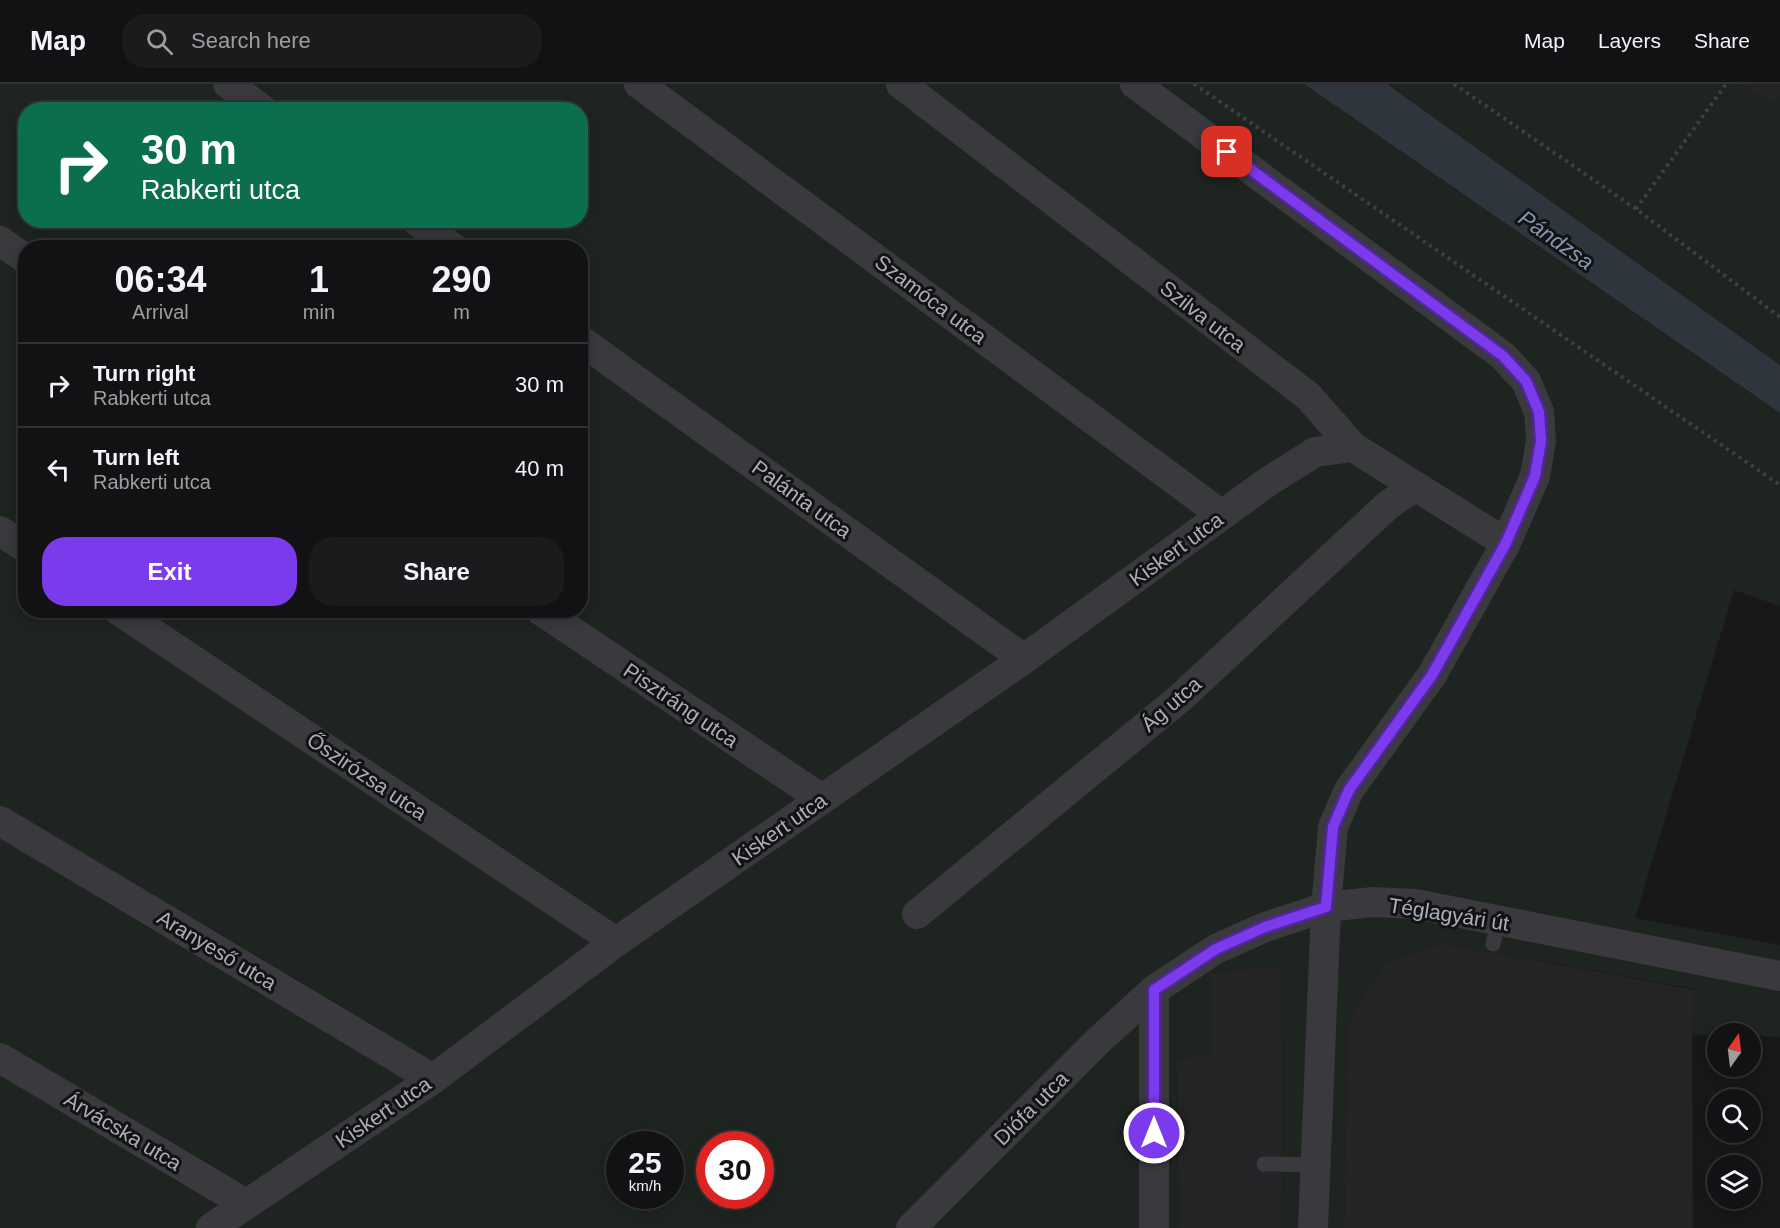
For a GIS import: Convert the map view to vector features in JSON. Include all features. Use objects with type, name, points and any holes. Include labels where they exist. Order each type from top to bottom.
[{"type":"street","points":[[228,84],[252,102]]},
{"type":"street","name":"Szamóca utca","points":[[639,84],[1222,515]]},
{"type":"street","name":"Szilva utca","points":[[902,84],[1308,396],[1353,447],[1506,543]]},
{"type":"street","points":[[1135,84],[1503,356],[1526,381],[1539,412],[1541,441],[1535,476],[1506,543],[1432,675],[1349,790],[1333,827],[1326,907],[1313,1228]]},
{"type":"street","points":[[427,228],[442,240]]},
{"type":"street","points":[[0,241],[18,253]]},
{"type":"street","name":"Palánta utca","points":[[588,346],[1024,659]]},
{"type":"street","name":"Kiskert utca","points":[[211,1228],[433,1079],[616,942],[1024,659],[1269,481],[1315,452],[1353,447]]},
{"type":"street","name":"Ág utca","points":[[917,914],[1179,699],[1387,506],[1418,488]]},
{"type":"street","points":[[0,531],[18,543]]},
{"type":"street","name":"Őszirózsa utca","points":[[130,618],[616,942]]},
{"type":"street","name":"Pisztráng utca","points":[[552,618],[822,799]]},
{"type":"street","name":"Aranyeső utca","points":[[0,821],[433,1079]]},
{"type":"street","name":"Téglagyári út","points":[[1154,990],[1216,949],[1265,927],[1326,907],[1373,903],[1415,904],[1496,933],[1780,976]]},
{"type":"street","points":[[1154,990],[1154,1228]]},
{"type":"street","name":"Diófa utca","points":[[911,1228],[1098,1041],[1154,990]]},
{"type":"street","name":"Árvácska utca","points":[[0,1058],[246,1204]]},
{"type":"lane","points":[[1264,1164],[1315,1165]]},
{"type":"path","points":[[1194,84],[1780,485]]},
{"type":"path","points":[[1454,84],[1636,209],[1780,317]]},
{"type":"path","points":[[1636,209],[1726,84]]},
{"type":"shaded area","points":[[0,84],[1304,84],[1780,413],[1780,606],[1734,590],[1635,918],[1780,945],[1780,1037],[1761,1036],[1761,1023],[1707,1023],[1707,1035],[1692,1035],[1694,989],[1443,943],[1384,963],[1348,1020],[1344,1228],[1282,1228],[1283,964],[1211,973],[1211,1055],[1176,1058],[1179,1228],[0,1228]]},
{"type":"shaded area","points":[[1387,84],[1740,84],[1773,105],[1780,95],[1780,365]]},
{"type":"shaded area","points":[[1740,84],[1780,84],[1780,95],[1773,105]]},
{"type":"shaded area","points":[[1443,943],[1695,990],[1692,1035],[1693,1228],[1344,1228],[1348,1020],[1384,963]]},
{"type":"shaded area","points":[[1283,964],[1282,1228],[1179,1228],[1176,1058],[1211,1055],[1211,973]]},
{"type":"water","name":"Pándzsa","points":[[1304,84],[1387,84],[1780,365],[1780,413]]},
{"type":"route","points":[[1154,1133],[1154,990],[1216,949],[1265,927],[1326,907],[1333,827],[1349,790],[1432,675],[1506,543],[1535,476],[1541,441],[1539,412],[1526,381],[1503,356],[1227,152]]}]
